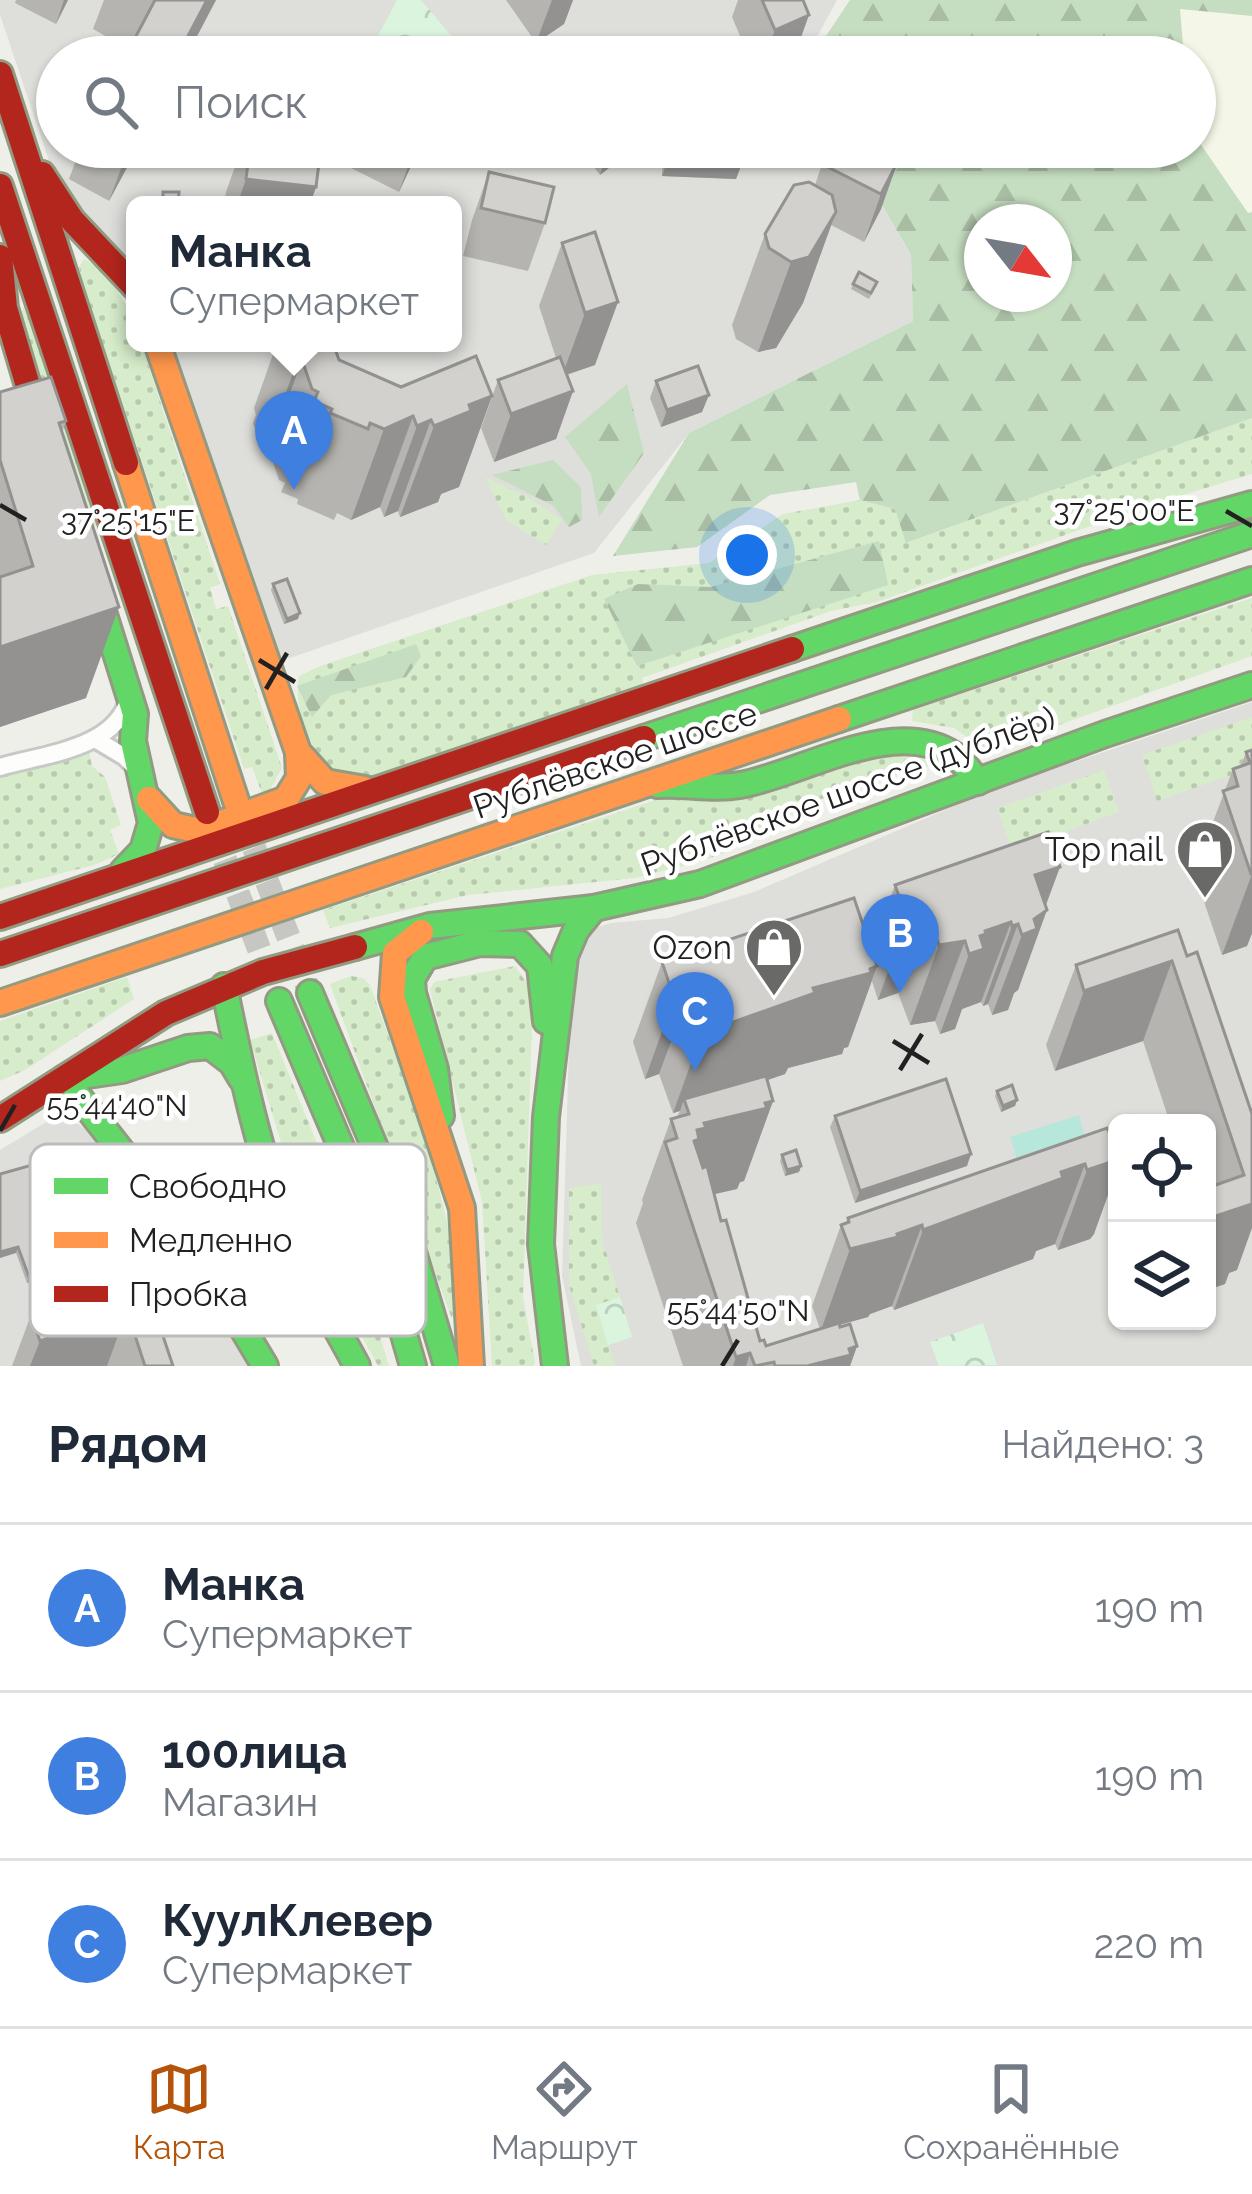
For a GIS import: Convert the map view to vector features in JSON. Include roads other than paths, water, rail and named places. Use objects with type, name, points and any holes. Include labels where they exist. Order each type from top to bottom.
[{"type":"main road","points":[[0,74],[236,801]]},
{"type":"main road","points":[[14,120],[36,160]]},
{"type":"main road","points":[[40,168],[62,207],[126,277]]},
{"type":"main road","points":[[0,186],[207,812]]},
{"type":"main road","points":[[0,257],[5,308],[46,443]]},
{"type":"main road","points":[[160,352],[298,752],[324,783],[352,790],[385,788]]},
{"type":"main road","points":[[0,917],[1076,554],[1252,504]]},
{"type":"main road","name":"Рублёвское шоссе","points":[[0,954],[1252,534]]},
{"type":"main road","points":[[1076,554],[1212,548]]},
{"type":"main road","points":[[91,577],[129,688],[151,835],[131,865],[111,879]]},
{"type":"main road","name":"Рублёвское шоссе","points":[[0,1003],[1252,580]]},
{"type":"main road","name":"Рублёвское шоссе (дублёр)","points":[[0,1119],[166,1012],[224,986],[330,950],[430,926],[594,908],[700,884],[1252,685]]},
{"type":"main road","points":[[638,786],[740,786],[871,745],[906,740],[941,745],[969,765],[978,782]]},
{"type":"main road","points":[[143,784],[168,822],[200,831],[286,799],[299,778],[298,752]]},
{"type":"main road","points":[[555,1366],[546,1327],[541,1258],[550,1076],[565,955],[579,922],[594,908]]},
{"type":"main road","points":[[430,926],[395,952],[392,998],[462,1208],[471,1366]]},
{"type":"main road","points":[[446,1154],[435,1069],[413,994],[412,979],[425,957],[480,943],[526,948],[540,966],[550,1076]]},
{"type":"main road","points":[[224,986],[244,1083],[264,1144]]},
{"type":"main road","points":[[310,993],[373,1144]]},
{"type":"main road","points":[[279,1001],[340,1144]]},
{"type":"main road","points":[[64,1078],[122,1070],[188,1048],[210,1046],[232,1063],[244,1083]]},
{"type":"main road","points":[[64,1078],[116,1144]]},
{"type":"main road","points":[[426,1296],[447,1366]]},
{"type":"main road","points":[[247,1336],[265,1366]]},
{"type":"main road","points":[[341,1336],[357,1366]]},
{"type":"main road","points":[[404,1336],[413,1366]]},
{"type":"street","points":[[0,767],[95,739],[123,716],[129,688]]},
{"type":"street","points":[[95,739],[125,757],[143,784]]},
{"type":"tunnel","points":[[241,814],[310,993]]},
{"type":"tunnel","points":[[212,826],[279,1001]]},
{"type":"place","name":"Манка","points":[[294,490]]},
{"type":"place","name":"Top nail","points":[[1205,900]]},
{"type":"place","name":"100лица","points":[[900,993]]},
{"type":"place","name":"Ozon","points":[[774,998]]},
{"type":"place","name":"КуулКлевер","points":[[695,1071]]}]
